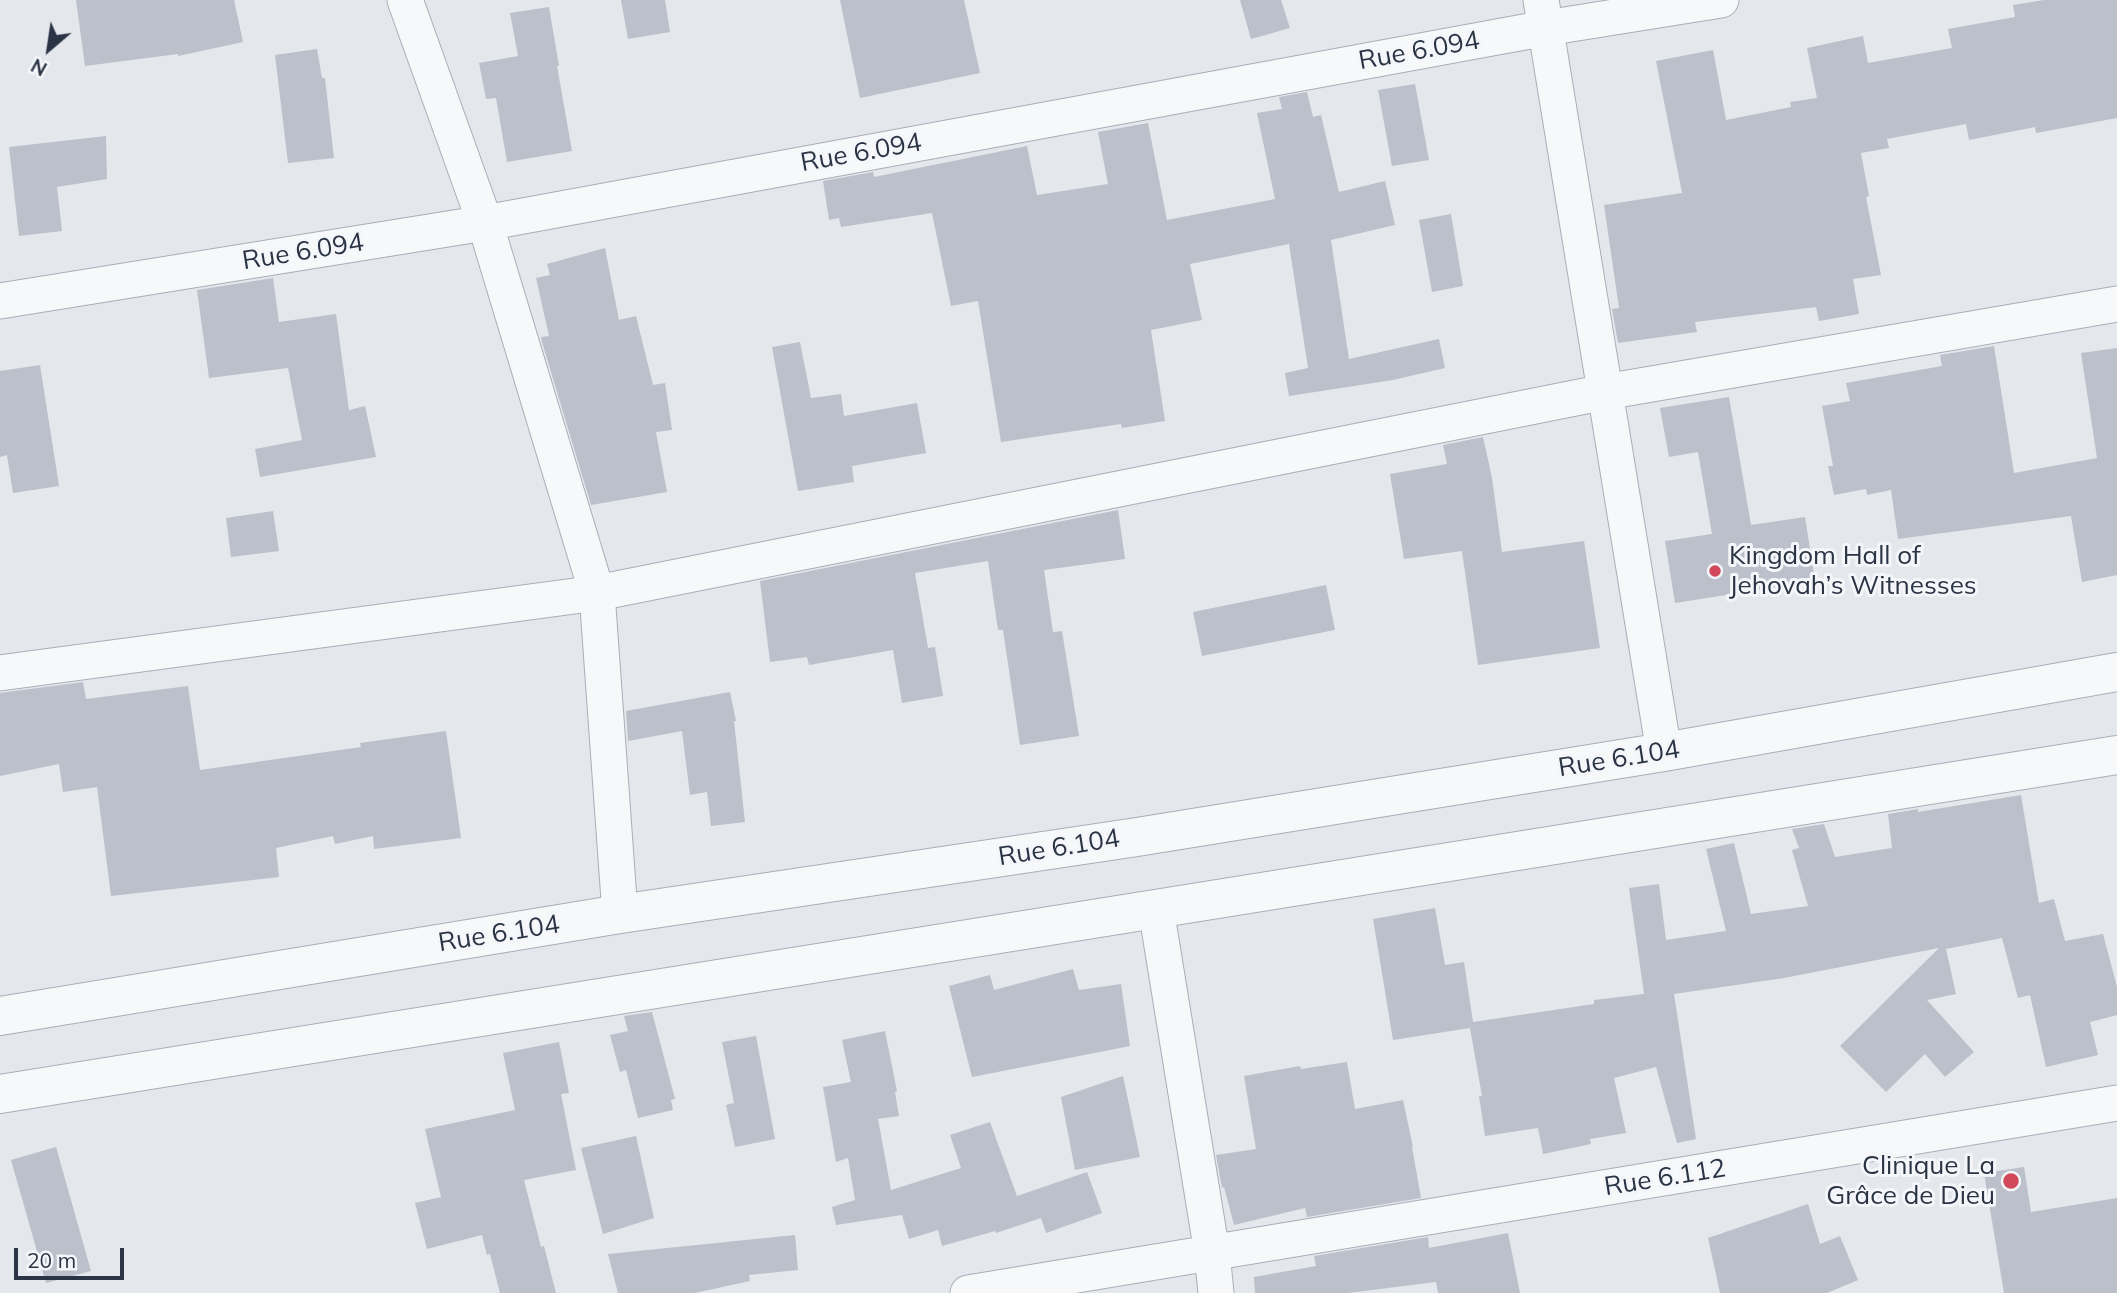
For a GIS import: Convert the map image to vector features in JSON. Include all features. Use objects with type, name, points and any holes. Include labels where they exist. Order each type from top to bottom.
[{"type":"street","points":[[405,0],[485,223],[597,593],[620,914]]},
{"type":"street","name":"Rue 6.094","points":[[0,301],[485,223],[1543,14],[1721,0]]},
{"type":"street","points":[[1543,14],[1664,752]]},
{"type":"street","points":[[0,673],[597,593],[1605,392],[2117,304]]},
{"type":"street","name":"Rue 6.104","points":[[0,1016],[620,914],[1137,837],[1664,752],[2117,672]]},
{"type":"street","points":[[0,1094],[2117,755]]},
{"type":"street","points":[[1156,909],[1212,1253],[1216,1293]]},
{"type":"street","name":"Rue 6.112","points":[[968,1293],[2117,1103]]},
{"type":"building","points":[[76,0],[234,0],[243,42],[178,56],[85,66]]},
{"type":"building","points":[[621,0],[665,0],[670,32],[628,39]]},
{"type":"building","points":[[840,0],[964,0],[980,73],[860,98]]},
{"type":"building","points":[[1240,0],[1281,0],[1290,28],[1251,39]]},
{"type":"building","points":[[2044,0],[2117,0],[2117,118],[2036,133],[2035,127],[1969,140],[1966,124],[1887,139],[1889,148],[1861,153],[1869,196],[1866,197],[1881,275],[1853,279],[1859,314],[1819,321],[1816,307],[1695,322],[1697,332],[1618,343],[1612,309],[1619,308],[1604,205],[1682,193],[1656,61],[1713,50],[1726,120],[1791,107],[1790,102],[1817,98],[1807,48],[1863,36],[1868,63],[1952,48],[1948,29],[2015,17],[2013,5]]},
{"type":"building","points":[[549,7],[572,151],[507,162],[496,98],[486,99],[479,63],[518,56],[510,13]]},
{"type":"building","points":[[317,49],[322,78],[325,78],[334,158],[288,163],[275,55]]},
{"type":"building","points":[[1415,84],[1429,160],[1392,166],[1378,90]]},
{"type":"building","points":[[1307,92],[1313,117],[1321,115],[1339,192],[1385,181],[1395,225],[1331,240],[1349,359],[1439,339],[1445,368],[1393,380],[1289,396],[1285,373],[1308,368],[1289,244],[1190,264],[1202,320],[1151,330],[1165,421],[1122,428],[1121,424],[1001,442],[978,301],[951,306],[932,213],[841,227],[839,218],[829,220],[823,181],[873,172],[874,177],[1027,146],[1037,195],[1108,184],[1098,132],[1148,123],[1167,220],[1275,199],[1257,113],[1282,109],[1279,97]]},
{"type":"building","points":[[106,136],[107,179],[57,187],[62,231],[19,236],[9,147]]},
{"type":"building","points":[[1451,214],[1463,286],[1432,292],[1419,220]]},
{"type":"building","points":[[605,248],[619,320],[636,316],[653,385],[665,383],[672,430],[656,432],[667,492],[591,505],[542,342],[541,337],[549,336],[536,278],[550,275],[547,264]]},
{"type":"building","points":[[273,278],[279,322],[336,314],[349,410],[365,406],[376,457],[260,477],[255,449],[302,440],[288,368],[209,378],[197,290]]},
{"type":"building","points":[[800,342],[811,398],[841,394],[844,416],[917,403],[926,453],[852,466],[854,482],[798,491],[772,347]]},
{"type":"building","points":[[1994,346],[2014,473],[2097,458],[2081,353],[2117,348],[2117,575],[2082,582],[2071,516],[1898,539],[1891,490],[1867,495],[1866,489],[1834,495],[1828,466],[1833,466],[1822,406],[1850,401],[1846,383],[1942,366],[1940,355]]},
{"type":"building","points":[[40,365],[59,486],[13,493],[7,455],[0,457],[0,371]]},
{"type":"building","points":[[1729,397],[1751,525],[1805,517],[1815,581],[1675,603],[1665,541],[1712,534],[1698,452],[1669,457],[1660,408]]},
{"type":"building","points":[[1483,437],[1492,478],[1502,552],[1584,541],[1600,648],[1478,665],[1462,551],[1404,559],[1390,474],[1447,464],[1443,445]]},
{"type":"building","points":[[1118,510],[1125,559],[1044,570],[1053,632],[1062,631],[1079,736],[1020,745],[1003,630],[998,630],[988,561],[915,573],[928,648],[935,647],[943,696],[902,703],[893,650],[809,665],[807,657],[770,662],[760,581]]},
{"type":"building","points":[[273,511],[279,551],[231,557],[226,518]]},
{"type":"building","points":[[1326,585],[1335,630],[1202,656],[1193,612]]},
{"type":"building","points":[[83,682],[86,699],[188,686],[200,770],[361,747],[360,743],[446,731],[461,838],[374,849],[373,836],[335,844],[333,836],[276,848],[279,877],[111,896],[97,787],[63,792],[59,764],[0,776],[0,693]]},
{"type":"building","points":[[730,692],[736,721],[745,822],[711,826],[707,792],[690,795],[682,731],[628,741],[626,711]]},
{"type":"building","points":[[2021,795],[2039,903],[2054,899],[2065,941],[2103,934],[2117,987],[2117,1015],[2090,1022],[2098,1055],[2046,1067],[2030,995],[2018,998],[2002,938],[1946,949],[1956,994],[1927,1000],[1974,1052],[1945,1077],[1925,1054],[1886,1092],[1840,1046],[1939,948],[1784,978],[1674,994],[1696,1139],[1677,1143],[1656,1067],[1614,1078],[1626,1133],[1590,1139],[1591,1144],[1543,1154],[1538,1128],[1485,1136],[1479,1096],[1482,1096],[1470,1028],[1393,1040],[1373,919],[1435,908],[1445,965],[1464,962],[1473,1022],[1594,1004],[1594,1000],[1644,994],[1629,888],[1659,884],[1666,940],[1726,931],[1706,849],[1734,843],[1751,914],[1808,906],[1792,850],[1799,848],[1792,829],[1824,824],[1835,857],[1892,848],[1888,814],[1918,809],[1918,812]]},
{"type":"building","points":[[1073,969],[1079,990],[1121,984],[1130,1046],[972,1077],[949,986],[990,975],[994,990]]},
{"type":"building","points":[[652,1012],[675,1099],[671,1100],[673,1110],[638,1118],[626,1070],[620,1072],[610,1035],[628,1031],[624,1016]]},
{"type":"building","points":[[885,1031],[899,1116],[878,1119],[891,1190],[961,1168],[950,1135],[990,1122],[1017,1196],[1087,1172],[1102,1213],[1046,1233],[1041,1218],[996,1233],[995,1231],[942,1246],[938,1230],[909,1239],[902,1215],[836,1225],[832,1207],[855,1200],[848,1158],[836,1162],[823,1087],[851,1082],[842,1040]]},
{"type":"building","points":[[756,1036],[775,1139],[735,1147],[726,1105],[734,1103],[722,1042]]},
{"type":"building","points":[[559,1042],[569,1093],[561,1094],[576,1170],[524,1180],[556,1293],[500,1293],[482,1235],[427,1249],[415,1203],[441,1197],[425,1129],[515,1110],[503,1053]]},
{"type":"building","points":[[1347,1062],[1355,1109],[1403,1100],[1421,1198],[1307,1217],[1305,1208],[1234,1225],[1224,1187],[1222,1188],[1216,1155],[1256,1149],[1244,1076],[1300,1066],[1301,1069]]},
{"type":"building","points":[[1123,1076],[1140,1157],[1075,1170],[1061,1097]]},
{"type":"building","points":[[636,1136],[654,1218],[603,1234],[581,1148]]},
{"type":"building","points":[[56,1147],[91,1271],[46,1283],[11,1160]]},
{"type":"building","points":[[2024,1167],[2031,1212],[2117,1198],[2117,1293],[2004,1293],[1984,1173]]},
{"type":"building","points":[[1808,1204],[1820,1244],[1840,1236],[1858,1280],[1827,1293],[1720,1293],[1708,1238]]},
{"type":"building","points":[[1508,1233],[1520,1293],[1438,1293],[1436,1282],[1348,1293],[1255,1293],[1254,1277],[1316,1266],[1314,1256],[1428,1237],[1429,1248]]},
{"type":"building","points":[[795,1235],[798,1270],[749,1275],[750,1281],[695,1293],[618,1293],[608,1254]]},
{"type":"place","name":"Kingdom Hall of Jehovah’s Witnesses","points":[[1715,571]]},
{"type":"place","name":"Clinique La Grâce de Dieu","points":[[2011,1181]]}]
